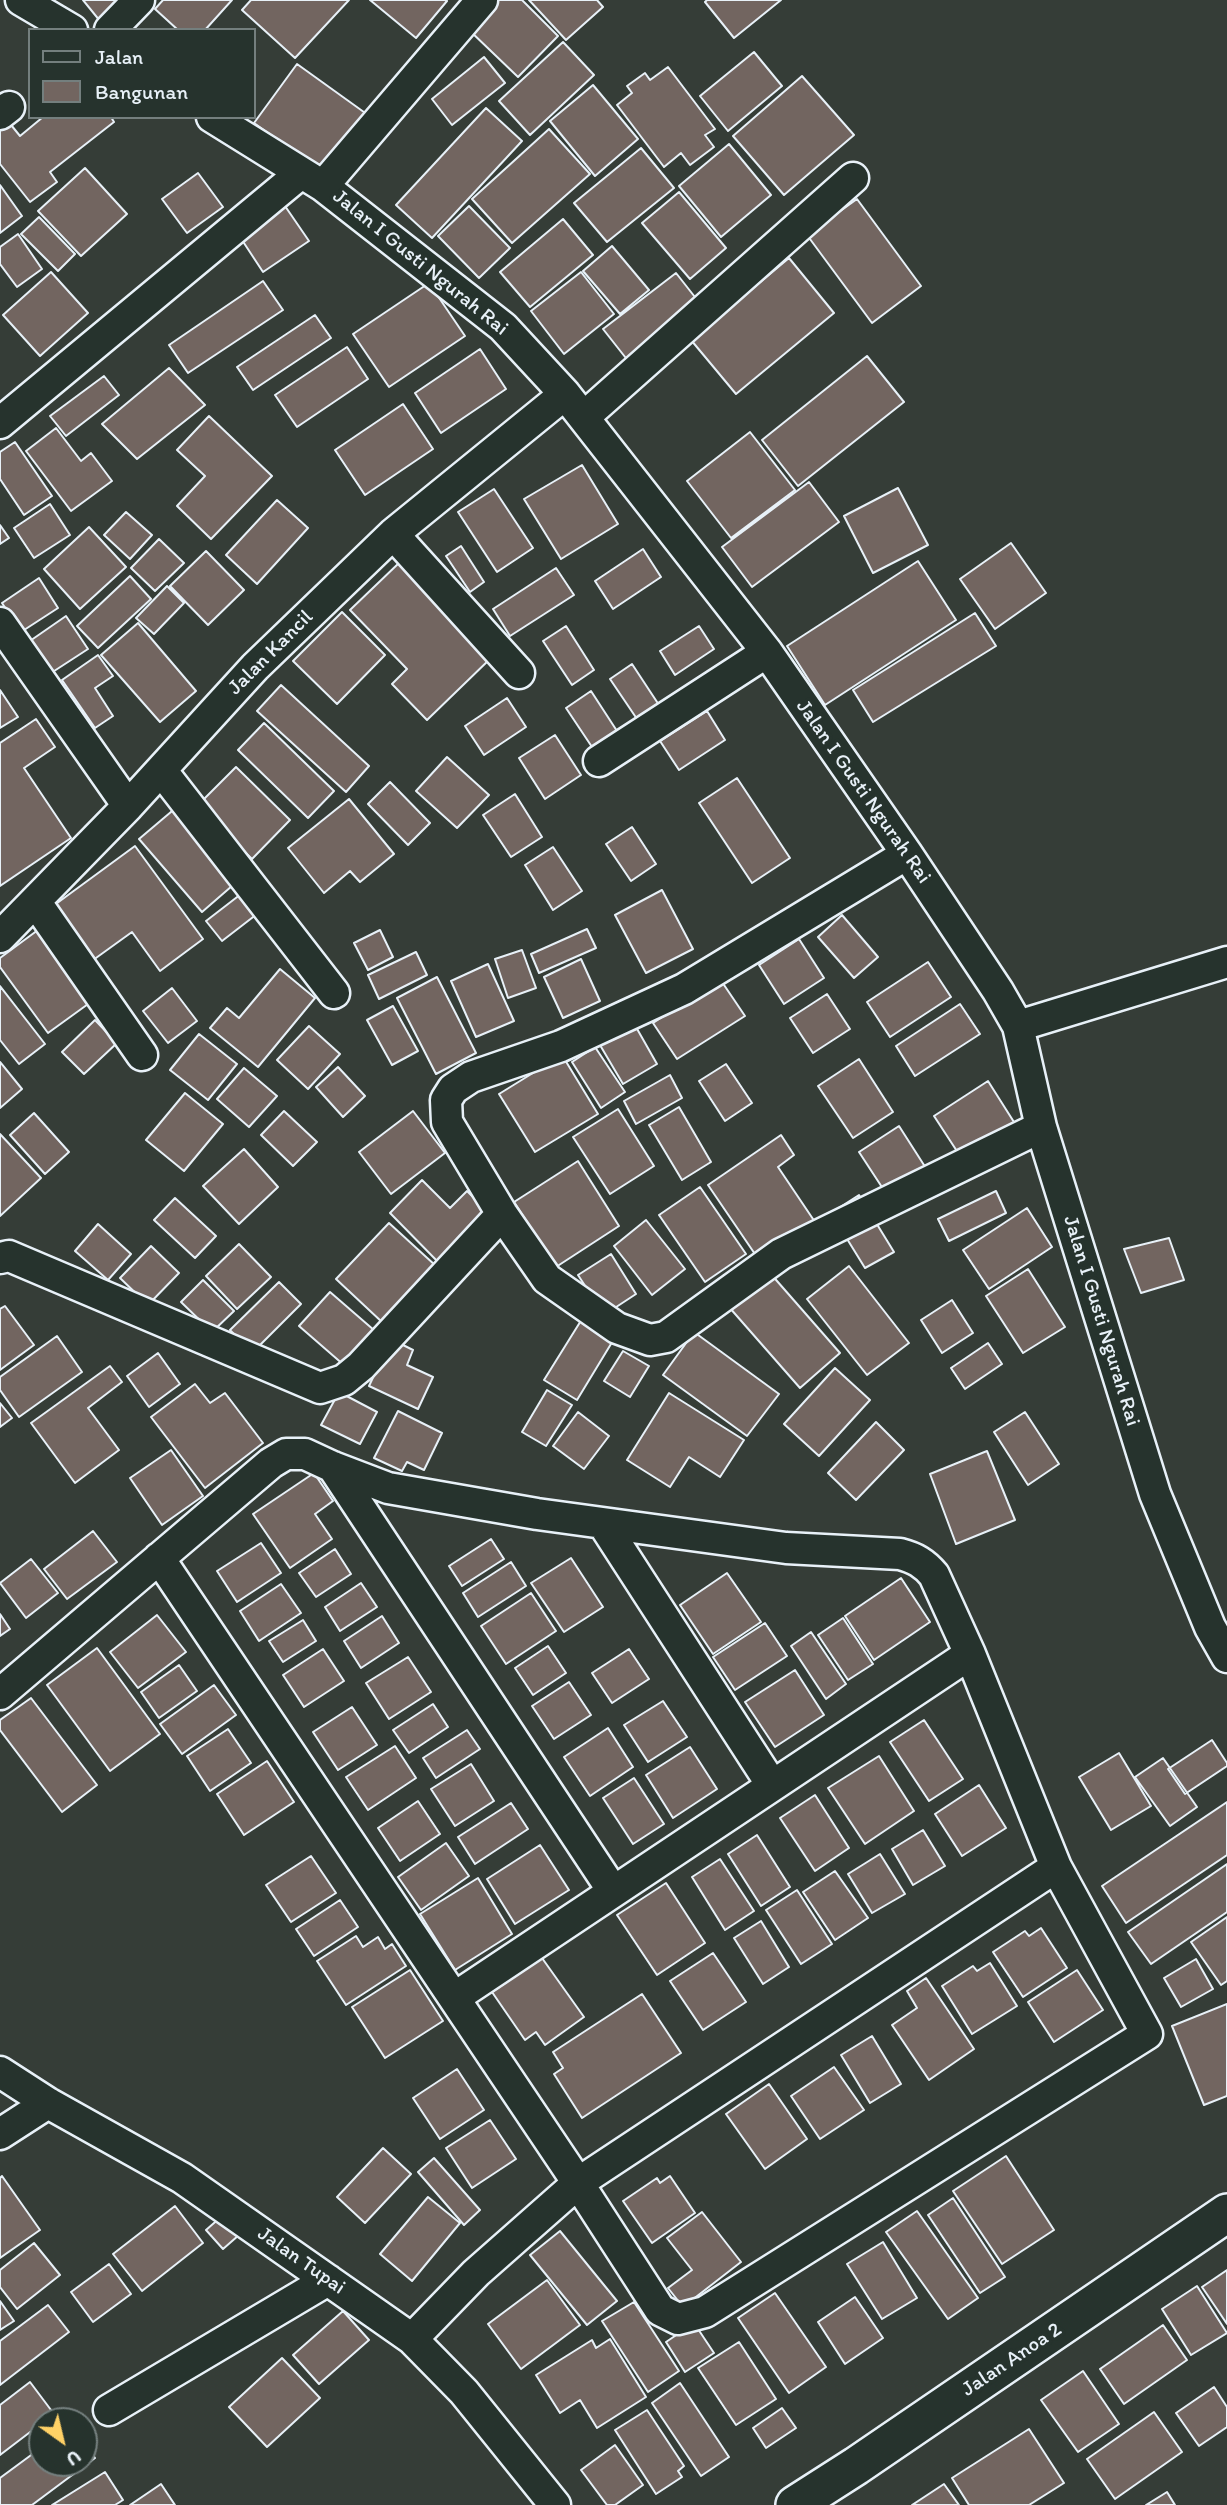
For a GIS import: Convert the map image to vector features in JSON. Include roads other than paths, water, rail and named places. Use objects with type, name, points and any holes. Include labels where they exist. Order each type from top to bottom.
[{"type":"street","points":[[21,0],[69,28]]},
{"type":"street","points":[[112,28],[139,0]]},
{"type":"street","points":[[0,423],[312,180],[482,0]]},
{"type":"street","name":"Jalan I Gusti Ngurah Rai","points":[[215,119],[312,180],[503,327],[584,417],[766,652],[907,855],[1018,1026],[1041,1127],[1155,1494],[1210,1627],[1227,1657]]},
{"type":"street","points":[[584,417],[853,178]]},
{"type":"street","name":"Jalan Kancil","points":[[0,937],[128,806],[255,667],[393,534],[565,394]]},
{"type":"street","points":[[393,534],[519,673]]},
{"type":"street","points":[[0,623],[128,806]]},
{"type":"street","points":[[599,761],[766,652]]},
{"type":"street","points":[[161,769],[334,993]]},
{"type":"street","points":[[907,855],[684,989],[561,1046],[471,1077],[453,1089],[446,1100],[447,1122],[502,1214],[547,1279],[617,1328],[650,1340],[659,1340],[693,1319],[781,1254],[1041,1127]]},
{"type":"street","points":[[34,901],[142,1055]]},
{"type":"street","points":[[1018,1026],[1227,962]]},
{"type":"street","points":[[5,1257],[320,1388],[344,1380],[361,1366],[502,1214]]},
{"type":"street","points":[[0,1695],[159,1558],[271,1463],[286,1454],[305,1454],[333,1468],[388,1488],[604,1525],[786,1548],[900,1554],[925,1564],[934,1575],[970,1654],[1056,1867],[1147,2034],[705,2312],[678,2319],[660,2310],[579,2183],[159,1558]]},
{"type":"street","points":[[333,1468],[613,1891]]},
{"type":"street","points":[[604,1525],[772,1785]]},
{"type":"street","points":[[1210,1627],[1227,1602]]},
{"type":"street","points":[[454,1997],[970,1654]]},
{"type":"street","points":[[412,2339],[476,2273],[579,2183],[1056,1867]]},
{"type":"street","name":"Jalan Tupai","points":[[0,2072],[48,2103],[182,2178],[412,2339],[464,2392],[555,2505]]},
{"type":"street","points":[[0,2134],[48,2103]]},
{"type":"street","name":"Jalan Anoa 2","points":[[795,2505],[1227,2213]]},
{"type":"street","points":[[109,2410],[328,2280]]}]
